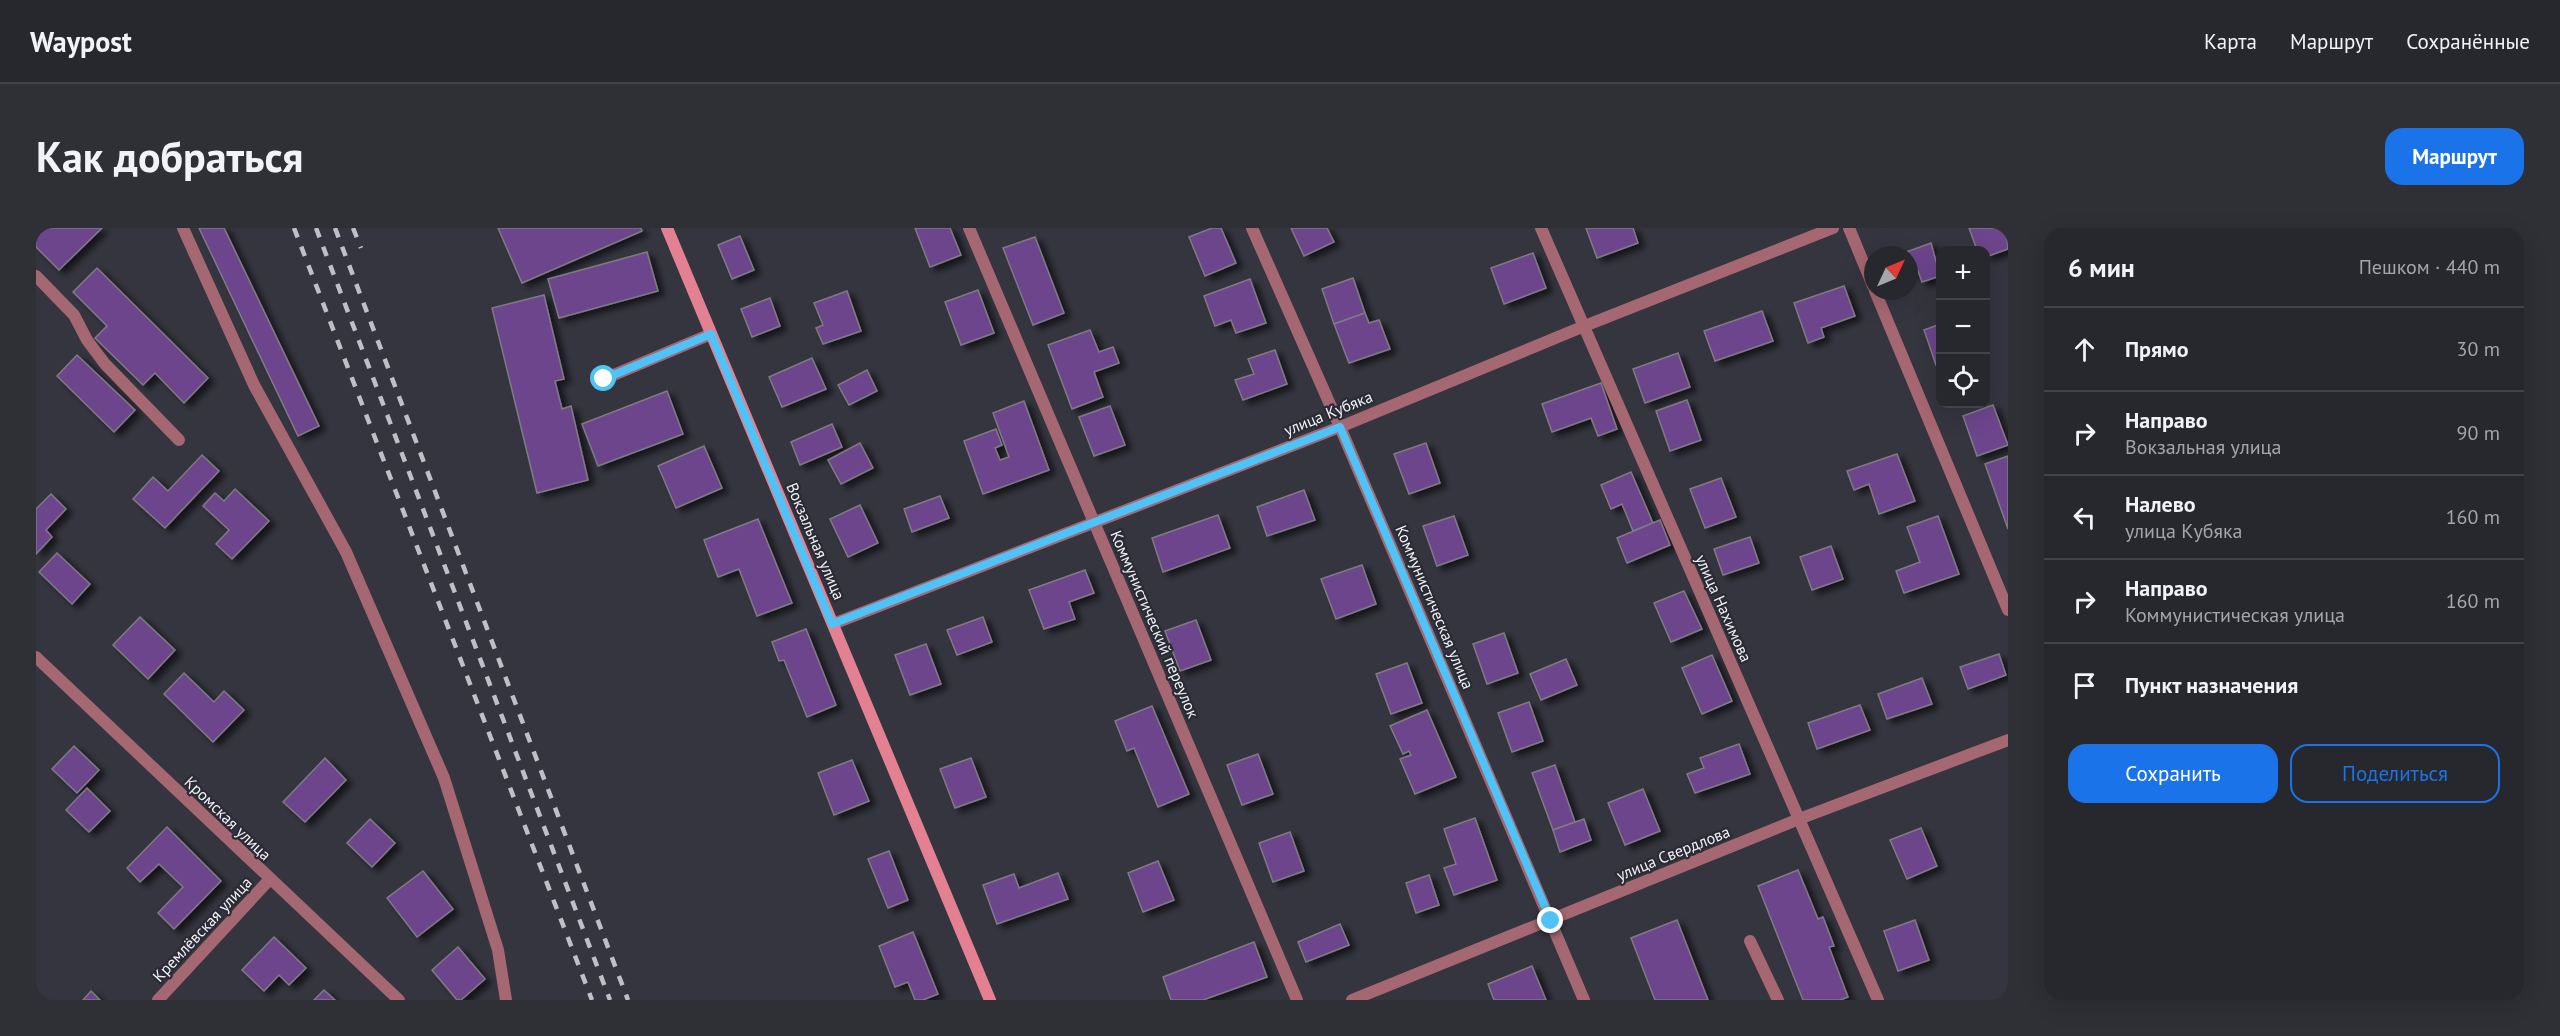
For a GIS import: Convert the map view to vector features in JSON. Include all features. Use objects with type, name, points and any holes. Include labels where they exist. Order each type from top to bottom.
[{"type":"main road","name":"Вокзальная улица","points":[[667,228],[990,1000]]},
{"type":"street","points":[[183,228],[254,385],[346,552],[444,778],[498,950],[506,1000]]},
{"type":"street","name":"Коммунистический переулок","points":[[969,228],[1297,1000]]},
{"type":"street","name":"Коммунистическая улица","points":[[1252,228],[1340,427],[1584,1000]]},
{"type":"street","name":"улица Нахимова","points":[[1541,228],[1582,327],[1799,819],[1875,999]]},
{"type":"street","name":"улица Кубяка","points":[[832,624],[1340,427],[1582,327],[1833,228]]},
{"type":"street","points":[[1849,228],[1864,264]]},
{"type":"street","points":[[36,276],[74,315],[87,340],[105,364],[179,440]]},
{"type":"street","points":[[1879,300],[2008,610]]},
{"type":"street","points":[[604,379],[711,334]]},
{"type":"street","name":"Кромская улица","points":[[36,657],[399,1000]]},
{"type":"street","name":"улица Свердлова","points":[[1352,1000],[1799,819],[2008,740]]},
{"type":"street","name":"Кремлёвская улица","points":[[158,1000],[270,880]]},
{"type":"street","points":[[1750,941],[1778,1000]]},
{"type":"building","points":[[44,228],[102,228],[59,270],[36,247],[36,235]]},
{"type":"building","points":[[199,228],[224,228],[319,426],[298,436]]},
{"type":"building","points":[[498,228],[641,228],[642,231],[522,283]]},
{"type":"building","points":[[915,228],[950,228],[961,255],[930,267]]},
{"type":"building","points":[[1212,228],[1221,228],[1236,263],[1205,276],[1189,237]]},
{"type":"building","points":[[1291,228],[1327,228],[1334,242],[1304,256]]},
{"type":"building","points":[[1586,228],[1633,228],[1638,243],[1597,258]]},
{"type":"building","points":[[1969,228],[2006,228],[2008,249],[1990,256],[1990,246],[1976,246]]},
{"type":"building","points":[[740,236],[754,270],[732,279],[718,245]]},
{"type":"building","points":[[1035,237],[1064,313],[1033,325],[1003,248]]},
{"type":"building","points":[[1931,243],[1936,261],[1936,277],[1922,282],[1918,271],[1918,248]]},
{"type":"building","points":[[647,252],[658,291],[559,318],[548,279]]},
{"type":"building","points":[[1533,253],[1546,288],[1504,304],[1491,268]]},
{"type":"building","points":[[97,268],[208,378],[184,403],[155,373],[143,385],[95,338],[107,326],[73,292]]},
{"type":"building","points":[[1353,278],[1365,313],[1334,324],[1322,289]]},
{"type":"building","points":[[1250,279],[1266,323],[1236,333],[1231,320],[1215,326],[1204,296]]},
{"type":"building","points":[[1844,286],[1855,316],[1821,328],[1824,337],[1808,343],[1794,303]]},
{"type":"building","points":[[978,290],[994,333],[961,345],[945,302]]},
{"type":"building","points":[[847,291],[861,331],[823,344],[816,328],[823,325],[814,303]]},
{"type":"building","points":[[544,295],[564,379],[555,381],[562,409],[571,406],[588,480],[537,493],[492,308]]},
{"type":"building","points":[[770,298],[780,326],[752,337],[741,309]]},
{"type":"building","points":[[1762,311],[1773,341],[1715,361],[1704,331]]},
{"type":"building","points":[[1365,313],[1369,323],[1379,320],[1390,349],[1349,363],[1334,324]]},
{"type":"building","points":[[1936,326],[1936,365],[1924,330]]},
{"type":"building","points":[[1090,330],[1099,352],[1113,347],[1119,363],[1094,372],[1103,397],[1072,409],[1048,345]]},
{"type":"building","points":[[1275,350],[1287,384],[1243,400],[1235,380],[1254,374],[1248,359]]},
{"type":"building","points":[[1678,353],[1690,387],[1645,403],[1633,369]]},
{"type":"building","points":[[77,355],[135,410],[114,432],[57,376]]},
{"type":"building","points":[[812,358],[826,389],[782,407],[769,377]]},
{"type":"building","points":[[867,370],[877,391],[849,405],[838,385]]},
{"type":"building","points":[[1601,383],[1617,429],[1598,436],[1591,418],[1552,432],[1542,404]]},
{"type":"building","points":[[667,391],[683,434],[598,466],[582,424]]},
{"type":"building","points":[[1687,400],[1701,440],[1670,451],[1656,411]]},
{"type":"building","points":[[1024,401],[1049,470],[983,494],[964,441],[996,429],[1002,445],[995,448],[1000,460],[1009,457],[993,413]]},
{"type":"building","points":[[1993,405],[2008,445],[1977,456],[1963,416]]},
{"type":"building","points":[[1110,406],[1125,445],[1094,456],[1079,417]]},
{"type":"building","points":[[832,424],[842,447],[800,465],[791,442]]},
{"type":"building","points":[[860,443],[873,468],[841,484],[828,460]]},
{"type":"building","points":[[1426,443],[1440,483],[1409,494],[1394,454]]},
{"type":"building","points":[[704,446],[722,488],[676,508],[658,466]]},
{"type":"building","points":[[1897,454],[1915,501],[1879,514],[1869,484],[1854,490],[1847,471]]},
{"type":"building","points":[[202,455],[219,471],[165,528],[133,499],[153,477],[168,491]]},
{"type":"building","points":[[2008,456],[2008,529],[1985,464]]},
{"type":"building","points":[[1631,472],[1653,523],[1633,531],[1622,504],[1611,509],[1601,485]]},
{"type":"building","points":[[1721,478],[1736,517],[1705,528],[1690,489]]},
{"type":"building","points":[[235,489],[269,521],[232,559],[216,544],[229,530],[203,506],[215,493],[224,501]]},
{"type":"building","points":[[1304,490],[1315,520],[1267,536],[1257,507]]},
{"type":"building","points":[[51,494],[66,509],[46,530],[52,537],[36,554],[36,509]]},
{"type":"building","points":[[940,496],[949,518],[912,532],[904,509]]},
{"type":"building","points":[[860,505],[878,543],[848,557],[830,519]]},
{"type":"building","points":[[1218,515],[1230,548],[1163,572],[1152,538]]},
{"type":"building","points":[[1454,516],[1468,555],[1437,566],[1423,526]]},
{"type":"building","points":[[1938,516],[1959,574],[1904,593],[1896,571],[1920,562],[1907,527]]},
{"type":"building","points":[[758,519],[792,603],[757,616],[739,569],[718,577],[704,540]]},
{"type":"building","points":[[1660,520],[1670,545],[1627,563],[1617,538]]},
{"type":"building","points":[[1750,537],[1759,563],[1723,575],[1714,549]]},
{"type":"building","points":[[1831,546],[1843,579],[1812,590],[1800,557]]},
{"type":"building","points":[[57,553],[90,584],[72,604],[39,572]]},
{"type":"building","points":[[1362,565],[1376,604],[1336,619],[1321,579]]},
{"type":"building","points":[[1085,570],[1094,593],[1069,602],[1075,619],[1044,629],[1029,590]]},
{"type":"building","points":[[1684,591],[1702,629],[1671,642],[1654,603]]},
{"type":"building","points":[[140,617],[175,650],[148,679],[113,645]]},
{"type":"building","points":[[983,617],[992,642],[957,655],[947,630]]},
{"type":"building","points":[[1196,620],[1211,660],[1180,671],[1165,631]]},
{"type":"building","points":[[806,629],[836,705],[807,717],[784,660],[779,661],[772,642]]},
{"type":"building","points":[[1504,633],[1518,673],[1487,684],[1473,644]]},
{"type":"building","points":[[926,644],[941,684],[910,695],[895,655]]},
{"type":"building","points":[[1999,654],[2006,675],[1968,689],[1960,667]]},
{"type":"building","points":[[1712,655],[1732,701],[1702,714],[1682,668]]},
{"type":"building","points":[[1566,659],[1577,685],[1541,700],[1530,674]]},
{"type":"building","points":[[1407,663],[1422,703],[1391,714],[1376,674]]},
{"type":"building","points":[[184,673],[214,702],[224,691],[244,710],[213,742],[164,694]]},
{"type":"building","points":[[1922,678],[1932,704],[1887,719],[1878,694]]},
{"type":"building","points":[[1529,702],[1543,741],[1512,752],[1498,713]]},
{"type":"building","points":[[1860,705],[1870,730],[1817,749],[1808,723]]},
{"type":"building","points":[[1152,706],[1189,794],[1158,807],[1134,748],[1127,751],[1115,721]]},
{"type":"building","points":[[1427,710],[1456,777],[1415,794],[1400,759],[1411,755],[1409,751],[1403,754],[1390,726]]},
{"type":"building","points":[[1739,744],[1750,774],[1695,793],[1687,774],[1704,768],[1700,758]]},
{"type":"building","points":[[74,746],[99,770],[77,793],[52,769]]},
{"type":"building","points":[[1258,754],[1273,794],[1242,805],[1227,765]]},
{"type":"building","points":[[325,758],[346,780],[305,822],[283,802]]},
{"type":"building","points":[[971,758],[986,797],[955,808],[940,769]]},
{"type":"building","points":[[852,760],[869,801],[834,815],[818,773]]},
{"type":"building","points":[[1555,765],[1575,822],[1553,830],[1532,773]]},
{"type":"building","points":[[87,788],[110,811],[89,832],[66,810]]},
{"type":"building","points":[[1643,789],[1660,831],[1625,845],[1608,803]]},
{"type":"building","points":[[1475,818],[1497,880],[1454,895],[1444,868],[1456,864],[1444,829]]},
{"type":"building","points":[[370,819],[395,843],[372,867],[347,843]]},
{"type":"building","points":[[1584,819],[1591,840],[1560,852],[1553,830]]},
{"type":"building","points":[[167,827],[221,881],[174,929],[158,913],[183,887],[159,864],[140,882],[127,868]]},
{"type":"building","points":[[1921,828],[1937,866],[1907,879],[1890,840]]},
{"type":"building","points":[[1290,832],[1304,871],[1273,882],[1259,843]]},
{"type":"building","points":[[889,851],[908,900],[888,908],[868,859]]},
{"type":"building","points":[[1158,861],[1174,900],[1143,912],[1128,873]]},
{"type":"building","points":[[1798,870],[1818,919],[1823,917],[1834,946],[1829,947],[1848,997],[1840,1000],[1803,1000],[1758,886]]},
{"type":"building","points":[[423,871],[453,909],[417,937],[387,898]]},
{"type":"building","points":[[1058,873],[1068,899],[997,924],[983,885],[1014,874],[1019,888]]},
{"type":"building","points":[[1429,875],[1439,905],[1416,913],[1406,883]]},
{"type":"building","points":[[1677,920],[1708,1000],[1655,1000],[1631,938]]},
{"type":"building","points":[[1915,920],[1929,960],[1898,971],[1884,931]]},
{"type":"building","points":[[1340,924],[1349,945],[1306,962],[1298,942]]},
{"type":"building","points":[[913,932],[938,994],[923,1000],[915,1000],[908,982],[895,987],[879,946]]},
{"type":"building","points":[[274,937],[306,968],[289,985],[279,975],[264,991],[242,970]]},
{"type":"building","points":[[1254,942],[1267,977],[1203,1000],[1171,1000],[1163,977]]},
{"type":"building","points":[[458,947],[485,979],[461,1000],[457,1000],[432,970]]},
{"type":"building","points":[[1532,966],[1546,1000],[1494,1000],[1488,984]]},
{"type":"building","points":[[324,990],[335,1000],[314,1000]]},
{"type":"building","points":[[91,991],[100,1000],[83,1000]]},
{"type":"railway","points":[[294,228],[592,1000]]},
{"type":"railway","points":[[316,228],[610,1000]]},
{"type":"railway","points":[[335,228],[628,1000]]},
{"type":"railway","points":[[353,228],[361,248]]},
{"type":"route","points":[[604,379],[711,334],[832,624],[1340,427],[1551,921]]}]
